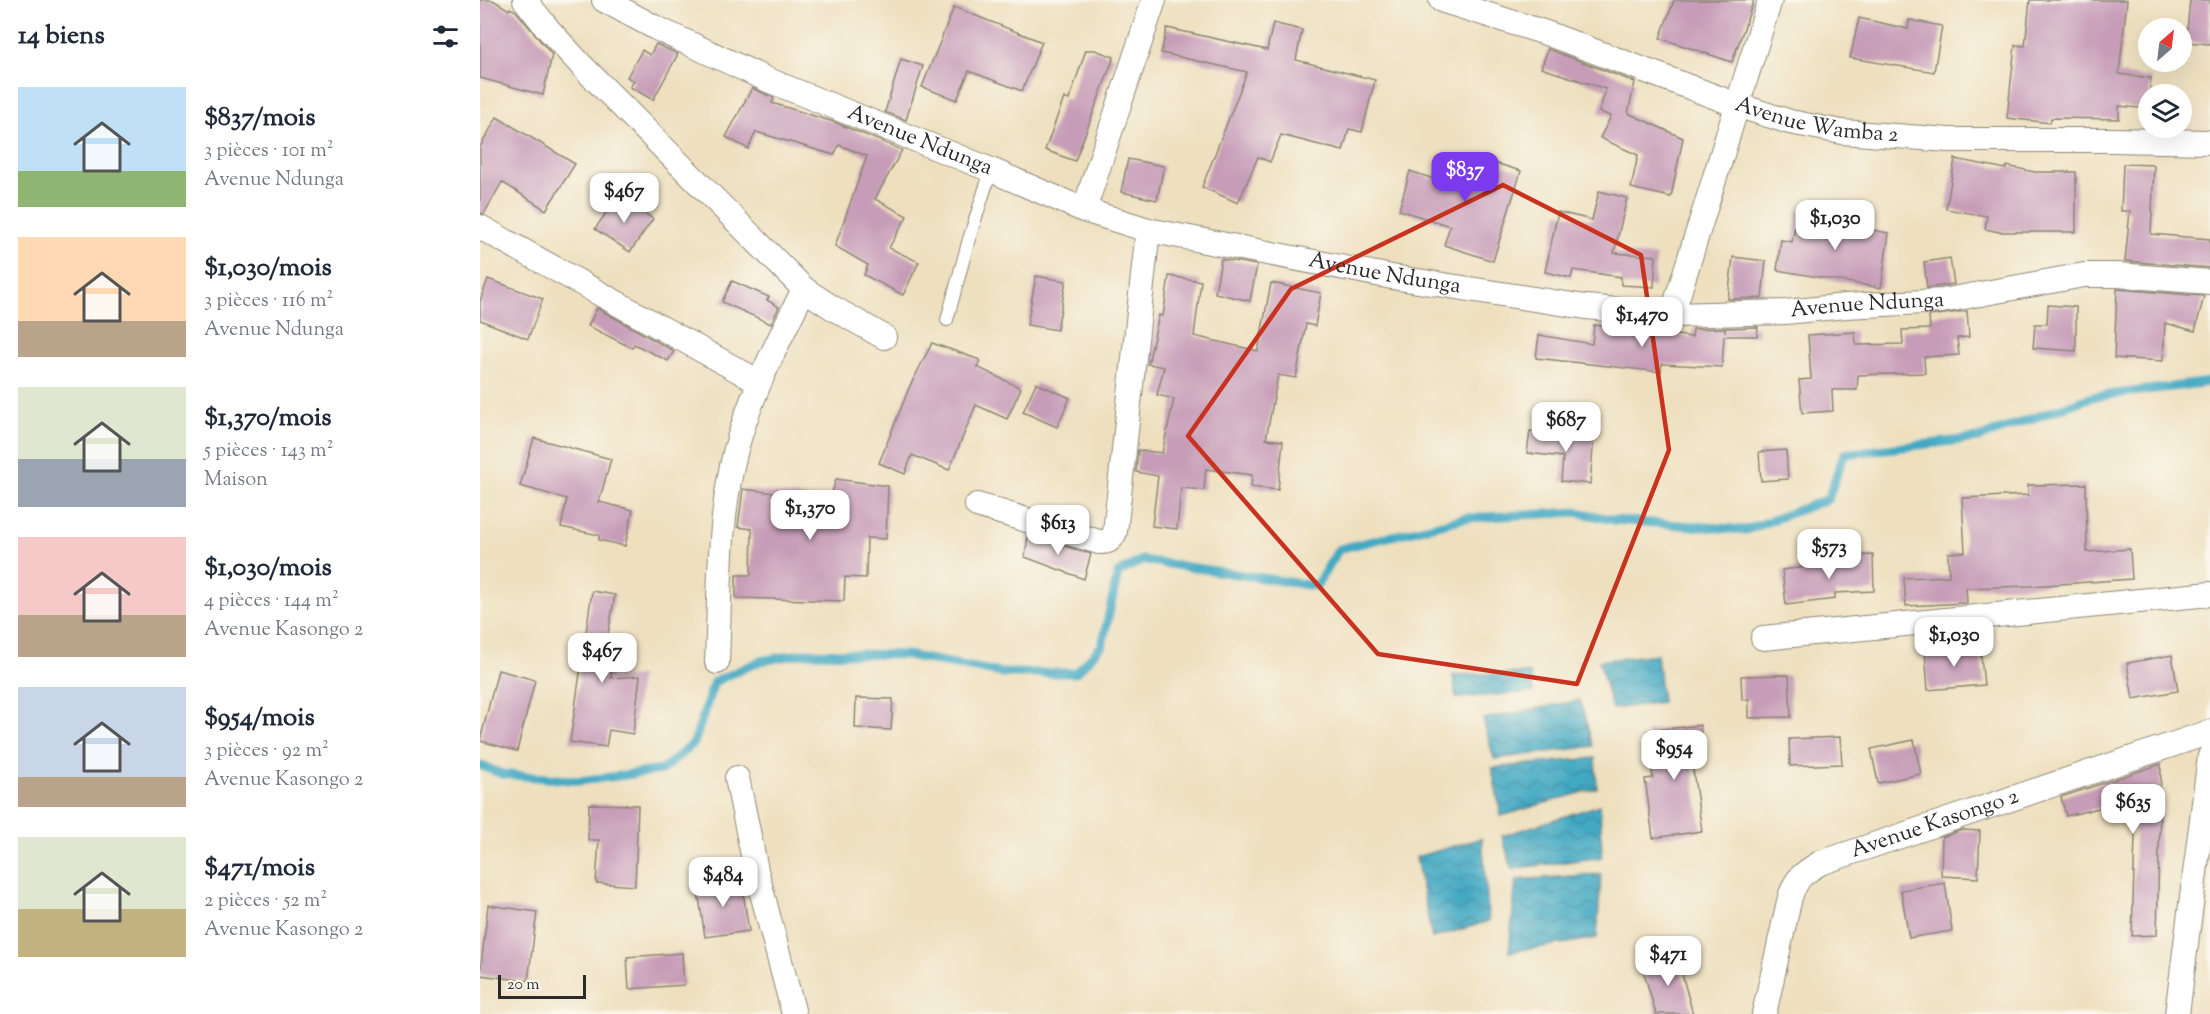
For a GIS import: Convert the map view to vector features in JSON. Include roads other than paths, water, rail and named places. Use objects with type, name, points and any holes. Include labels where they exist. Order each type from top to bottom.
[{"type":"street","points":[[525,0],[582,66],[804,289],[884,337]]},
{"type":"street","name":"Avenue Ndunga","points":[[604,0],[656,28],[768,80],[1084,210],[1148,230],[1392,277],[1586,307],[1672,315],[1785,312],[1942,301],[2084,275],[2117,274],[2210,282]]},
{"type":"street","points":[[1084,210],[1154,0]]},
{"type":"street","name":"Avenue Wamba 2","points":[[1440,0],[1546,33],[1737,105],[1790,122],[1842,132],[1949,140],[2210,142]]},
{"type":"street","points":[[1672,315],[1770,0]]},
{"type":"street","points":[[480,227],[759,382]]},
{"type":"street","points":[[977,505],[1099,542],[1112,540],[1115,532],[1148,230]]},
{"type":"street","points":[[717,662],[723,531],[727,492],[735,453],[750,403],[804,289]]},
{"type":"street","points":[[1763,638],[2210,594]]},
{"type":"street","name":"Avenue Kasongo 2","points":[[1764,1014],[1790,897],[1801,874],[1820,863],[2210,732]]},
{"type":"street","points":[[2177,1014],[2210,756]]},
{"type":"street","points":[[737,778],[756,870],[794,1014]]},
{"type":"lane","points":[[947,320],[991,170]]},
{"type":"water","points":[[1657,654],[1662,702],[1612,709],[1599,661]]},
{"type":"water","points":[[1530,673],[1533,692],[1456,698],[1453,675]]},
{"type":"water","points":[[1580,700],[1593,746],[1494,759],[1483,719]]},
{"type":"water","points":[[1595,758],[1597,788],[1501,816],[1492,768]]},
{"type":"water","points":[[1600,805],[1602,857],[1512,869],[1502,836]]},
{"type":"water","points":[[1482,838],[1489,921],[1432,938],[1416,857]]},
{"type":"water","points":[[1601,874],[1597,938],[1509,952],[1516,880]]},
{"type":"waterway","points":[[480,765],[502,774],[580,781],[662,770],[694,743],[714,682],[760,661],[806,653],[906,655],[1002,673],[1076,673],[1102,645],[1118,573],[1142,560],[1316,586],[1339,549],[1466,518],[1577,512],[1614,520],[1746,530],[1828,499],[1844,454],[1978,438],[2092,397],[2210,382]]}]
